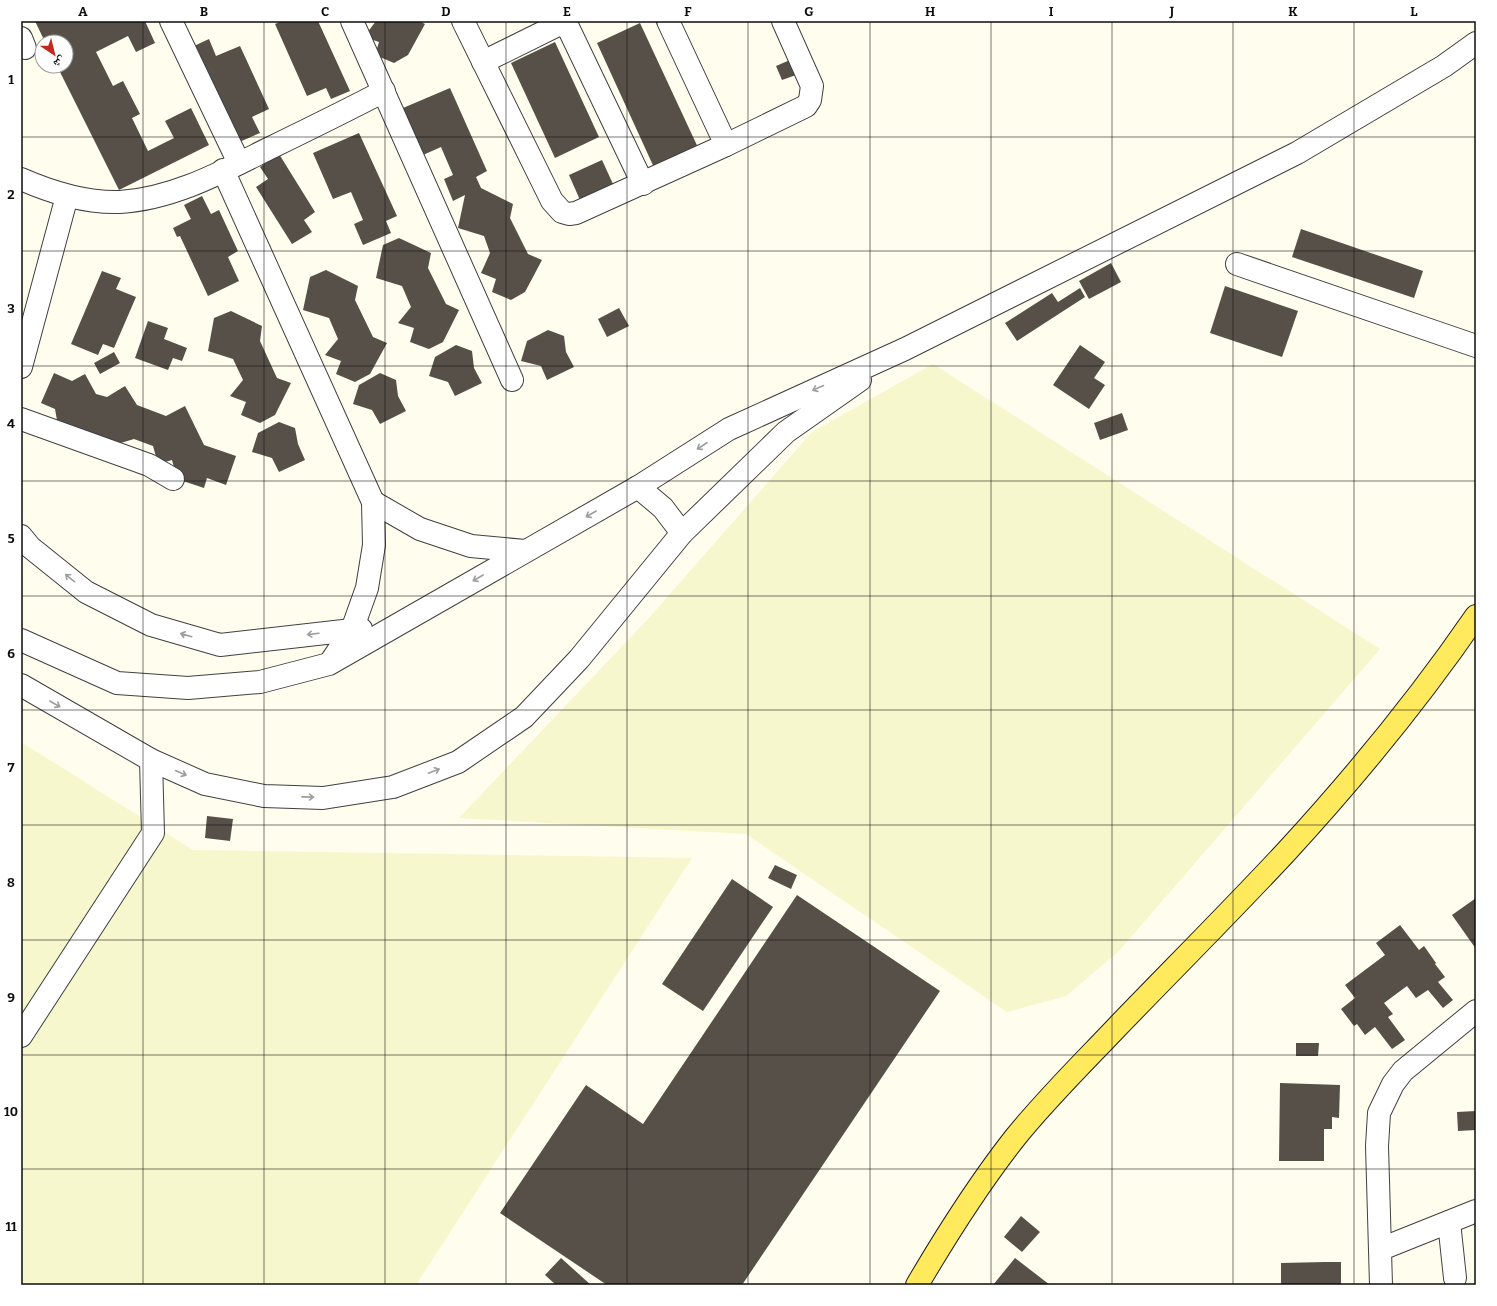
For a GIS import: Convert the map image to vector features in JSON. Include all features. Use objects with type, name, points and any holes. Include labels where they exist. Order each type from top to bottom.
[{"type":"main road","points":[[917,1285],[943,1240],[978,1188],[1015,1138],[1056,1091],[1270,868],[1328,804],[1422,690],[1476,616]]},
{"type":"street","points":[[171,21],[231,167],[373,502],[374,545],[367,588],[352,630],[329,664]]},
{"type":"street","points":[[352,21],[512,380]]},
{"type":"street","points":[[463,21],[556,207],[569,214],[576,213],[643,184],[806,106],[810,100],[812,86],[783,21]]},
{"type":"street","points":[[483,62],[565,21],[643,184]]},
{"type":"street","points":[[668,21],[726,145]]},
{"type":"street","points":[[21,640],[117,683],[188,688],[260,682],[329,664],[638,487],[728,429],[905,349],[1297,153],[1444,66],[1476,42]]},
{"type":"street","points":[[21,179],[67,196],[94,201],[120,202],[147,199],[172,192],[231,167],[384,91]]},
{"type":"street","points":[[21,367],[67,196]]},
{"type":"street","points":[[1237,264],[1476,346]]},
{"type":"street","points":[[21,685],[151,760],[213,785],[264,796],[324,798],[393,787],[458,762],[524,717],[580,659],[682,533],[786,432],[905,349]]},
{"type":"street","points":[[21,419],[149,465],[173,479]]},
{"type":"street","points":[[638,487],[663,508],[682,533]]},
{"type":"street","points":[[373,502],[420,529],[471,546],[525,551]]},
{"type":"street","points":[[21,536],[30,547],[86,592],[151,625],[220,645],[398,625]]},
{"type":"street","points":[[21,1036],[153,833],[151,760]]},
{"type":"street","points":[[1381,1285],[1377,1130],[1379,1113],[1393,1084],[1403,1071],[1476,1011]]},
{"type":"street","points":[[1381,1249],[1476,1211]]},
{"type":"street","points":[[1449,1222],[1455,1278]]},
{"type":"green space","points":[[933,364],[1380,649],[1118,952],[1066,996],[1007,1012],[746,834],[459,818],[648,619],[812,432]]},
{"type":"green space","points":[[21,742],[193,850],[692,858],[416,1285],[21,1285]]},
{"type":"building","points":[[35,21],[145,21],[155,43],[136,52],[128,36],[96,52],[113,86],[123,81],[140,114],[132,118],[148,151],[174,138],[165,121],[191,108],[209,145],[119,190],[61,74],[74,74],[74,34],[41,34]]},
{"type":"building","points":[[282,21],[318,21],[350,91],[331,99],[326,88],[307,96],[275,24]]},
{"type":"building","points":[[376,21],[419,21],[425,24],[408,55],[394,63],[375,55],[379,42],[364,37]]},
{"type":"building","points":[[640,23],[701,154],[657,174],[597,43]]},
{"type":"building","points":[[209,39],[216,56],[240,46],[269,109],[252,117],[260,133],[237,143],[194,46]]},
{"type":"building","points":[[555,42],[599,137],[555,158],[511,63]]},
{"type":"building","points":[[790,60],[796,75],[782,80],[776,66]]},
{"type":"building","points":[[450,88],[487,171],[476,177],[481,188],[513,204],[510,218],[528,254],[542,260],[525,292],[511,300],[492,292],[496,279],[481,273],[490,253],[484,236],[458,228],[465,195],[453,201],[444,179],[453,175],[441,147],[423,155],[403,108]]},
{"type":"building","points":[[359,133],[397,216],[386,221],[391,233],[363,245],[354,224],[363,220],[351,192],[333,199],[313,153]]},
{"type":"building","points":[[279,154],[315,212],[304,220],[312,232],[292,244],[256,187],[268,179],[260,167]]},
{"type":"building","points":[[602,160],[613,184],[580,200],[569,175]]},
{"type":"building","points":[[202,196],[211,214],[219,210],[238,251],[228,257],[239,281],[208,296],[180,236],[177,237],[173,228],[191,219],[184,205]]},
{"type":"building","points":[[1301,229],[1423,271],[1414,298],[1292,257]]},
{"type":"building","points":[[399,238],[431,253],[428,268],[446,304],[459,310],[443,342],[429,349],[410,342],[414,328],[398,323],[411,307],[402,286],[376,278],[383,245]]},
{"type":"building","points":[[1111,263],[1121,282],[1089,299],[1079,281]]},
{"type":"building","points":[[326,270],[358,286],[355,300],[373,337],[387,343],[370,374],[355,382],[336,374],[341,361],[325,355],[338,339],[329,318],[303,310],[310,277]]},
{"type":"building","points":[[102,271],[121,278],[116,289],[136,297],[114,348],[103,344],[98,355],[71,344]]},
{"type":"building","points":[[1225,286],[1298,311],[1282,357],[1210,333]]},
{"type":"building","points":[[1080,288],[1085,297],[1017,341],[1005,323],[1052,293],[1058,302]]},
{"type":"building","points":[[619,308],[629,326],[607,337],[598,319]]},
{"type":"building","points":[[231,311],[262,326],[260,341],[277,378],[291,383],[275,415],[260,423],[241,415],[246,402],[230,396],[243,380],[233,359],[208,351],[214,318]]},
{"type":"building","points":[[148,321],[168,328],[164,339],[187,348],[182,361],[173,358],[168,370],[135,358]]},
{"type":"building","points":[[548,330],[564,336],[566,352],[574,367],[547,380],[541,366],[521,361],[527,341]]},
{"type":"building","points":[[456,345],[472,351],[474,368],[482,383],[455,396],[448,382],[429,376],[435,357]]},
{"type":"building","points":[[1080,345],[1105,362],[1094,378],[1105,385],[1089,409],[1053,385]]},
{"type":"building","points":[[114,352],[120,363],[100,374],[94,363]]},
{"type":"building","points":[[54,373],[72,381],[85,374],[96,394],[107,397],[125,386],[137,405],[166,416],[185,406],[204,445],[236,456],[226,485],[207,478],[204,488],[177,479],[172,460],[158,464],[153,446],[134,439],[114,445],[58,426],[55,409],[41,403]]},
{"type":"building","points":[[380,373],[396,380],[398,396],[406,411],[380,424],[372,410],[353,404],[359,385]]},
{"type":"building","points":[[1122,413],[1128,430],[1100,440],[1094,423]]},
{"type":"building","points":[[279,422],[295,428],[298,444],[305,460],[279,472],[272,458],[252,452],[258,433]]},
{"type":"building","points":[[207,816],[233,819],[230,841],[205,838]]},
{"type":"building","points":[[775,865],[797,875],[791,889],[768,878]]},
{"type":"building","points":[[732,879],[773,907],[703,1011],[662,984]]},
{"type":"building","points":[[797,895],[940,991],[742,1285],[607,1285],[500,1213],[586,1085],[643,1124]]},
{"type":"building","points":[[1476,898],[1476,949],[1452,915]]},
{"type":"building","points":[[1400,925],[1419,950],[1424,946],[1445,977],[1438,982],[1453,1000],[1443,1008],[1428,990],[1416,998],[1407,986],[1384,1003],[1393,1014],[1388,1017],[1405,1040],[1392,1049],[1375,1027],[1365,1035],[1357,1024],[1354,1026],[1341,1009],[1355,998],[1345,985],[1385,955],[1376,943]]},
{"type":"building","points":[[1296,1043],[1319,1043],[1318,1056],[1296,1056]]},
{"type":"building","points":[[1280,1083],[1340,1085],[1339,1118],[1332,1117],[1332,1129],[1324,1129],[1324,1161],[1279,1161]]},
{"type":"building","points":[[1476,1111],[1476,1130],[1458,1131],[1457,1112]]},
{"type":"building","points":[[1021,1216],[1040,1232],[1022,1252],[1004,1237]]},
{"type":"building","points":[[561,1258],[591,1285],[556,1285],[545,1275]]},
{"type":"building","points":[[1015,1258],[1050,1285],[993,1285]]},
{"type":"building","points":[[1341,1262],[1341,1285],[1281,1285],[1281,1263]]}]
